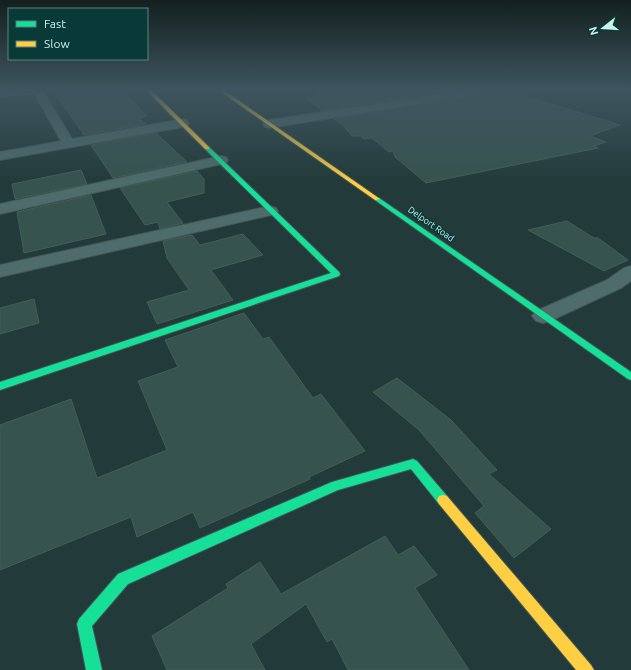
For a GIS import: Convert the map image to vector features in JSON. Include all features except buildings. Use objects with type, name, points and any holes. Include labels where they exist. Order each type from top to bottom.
[{"type":"street","points":[[55,120],[69,144]]},
{"type":"street","points":[[0,386],[336,274],[270,211],[180,120]]},
{"type":"street","name":"Delport Road","points":[[264,120],[421,229],[631,378]]},
{"type":"street","points":[[269,124],[293,120]]},
{"type":"street","points":[[0,156],[183,123]]},
{"type":"street","points":[[0,209],[221,160]]},
{"type":"street","points":[[0,270],[270,211]]},
{"type":"street","points":[[543,316],[614,284],[631,272]]},
{"type":"street","points":[[94,670],[84,624],[123,579],[336,486],[413,464],[586,670]]},
{"type":"traffic: fast","points":[[0,386],[336,274],[207,148]]},
{"type":"traffic: fast","points":[[377,199],[631,377]]},
{"type":"traffic: fast","points":[[94,670],[84,624],[123,579],[336,486],[413,464],[443,500]]},
{"type":"traffic: slow","points":[[179,120],[207,148]]},
{"type":"traffic: slow","points":[[264,120],[377,199]]},
{"type":"traffic: slow","points":[[443,500],[586,670]]}]
